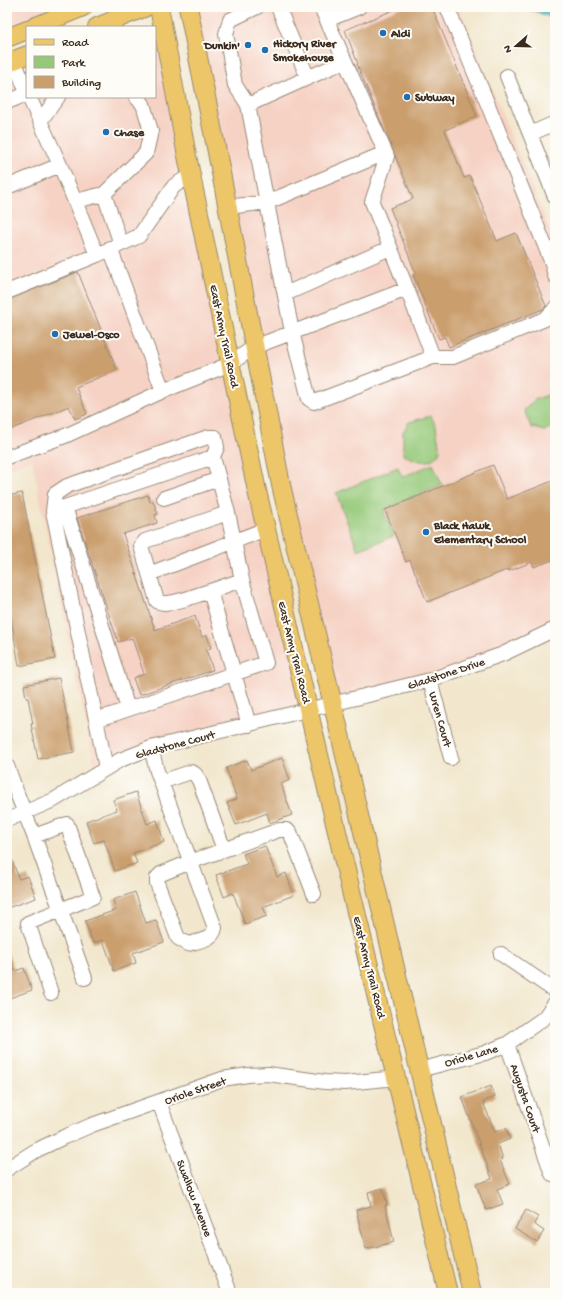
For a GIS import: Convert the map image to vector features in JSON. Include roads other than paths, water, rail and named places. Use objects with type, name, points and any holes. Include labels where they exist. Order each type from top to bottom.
[{"type":"main road","points":[[36,26],[83,7]]},
{"type":"main road","points":[[99,26],[146,7]]},
{"type":"main road","name":"East Army Trail Road","points":[[158,7],[230,364],[266,530],[350,887],[398,1078],[448,1293]]},
{"type":"main road","name":"East Army Trail Road","points":[[188,7],[281,485],[472,1293]]},
{"type":"main road","points":[[7,38],[26,30]]},
{"type":"street","points":[[257,7],[230,20],[226,34],[235,85],[248,105],[292,332],[309,399],[314,402],[433,357],[453,357],[545,319],[555,308]]},
{"type":"street","points":[[278,7],[308,78]]},
{"type":"street","points":[[321,7],[387,156],[372,202],[433,357]]},
{"type":"street","points":[[327,20],[359,7]]},
{"type":"street","points":[[447,7],[552,263],[555,276]]},
{"type":"street","points":[[16,60],[26,90]]},
{"type":"street","points":[[248,105],[345,61]]},
{"type":"street","points":[[507,76],[555,197]]},
{"type":"street","points":[[7,102],[26,93]]},
{"type":"street","points":[[29,98],[75,201],[109,249],[163,391]]},
{"type":"street","points":[[40,121],[57,98]]},
{"type":"street","points":[[75,201],[104,194],[146,153],[151,131],[143,104],[137,98]]},
{"type":"street","points":[[530,134],[555,123]]},
{"type":"street","points":[[228,207],[268,202],[385,153]]},
{"type":"street","points":[[7,187],[60,165]]},
{"type":"street","points":[[7,292],[139,236],[174,186],[191,175]]},
{"type":"street","points":[[104,194],[109,249]]},
{"type":"street","points":[[285,294],[390,248]]},
{"type":"street","points":[[7,457],[65,436],[163,391],[230,364],[254,347],[407,289]]},
{"type":"street","points":[[96,720],[266,663],[242,580],[228,513],[213,457],[217,447],[215,437],[208,437],[67,486],[55,494],[128,709]]},
{"type":"street","points":[[59,509],[213,457]]},
{"type":"street","points":[[164,498],[219,479]]},
{"type":"street","points":[[59,509],[96,720],[106,768]]},
{"type":"street","points":[[228,513],[145,541],[141,546],[157,601],[160,603],[168,603],[242,580]]},
{"type":"street","points":[[149,574],[266,530]]},
{"type":"street","points":[[210,591],[249,725]]},
{"type":"street","name":"Gladstone Drive","points":[[332,704],[430,680],[503,654],[555,629]]},
{"type":"street","name":"Wren Court","points":[[430,680],[451,758]]},
{"type":"street","name":"Gladstone Court","points":[[7,820],[54,800],[120,760],[151,748],[332,704]]},
{"type":"street","points":[[151,748],[157,771],[190,862],[215,928],[211,937],[188,944],[178,938],[157,883],[157,878],[161,874],[190,862],[279,830],[286,830],[290,832],[294,839],[314,894]]},
{"type":"street","points":[[7,766],[85,978]]},
{"type":"street","points":[[161,782],[191,772],[195,774],[199,780],[224,850]]},
{"type":"street","points":[[34,836],[67,824],[93,897],[28,923],[51,993]]},
{"type":"street","points":[[501,954],[555,990]]},
{"type":"street","name":"Oriole Lane","points":[[419,1070],[484,1053],[507,1044],[544,1018],[555,1003]]},
{"type":"street","name":"Augusta Court","points":[[507,1044],[552,1174]]},
{"type":"street","name":"Oriole Street","points":[[7,1169],[35,1151],[92,1125],[222,1079],[248,1074],[268,1074],[326,1082],[345,1083],[398,1078]]},
{"type":"street","name":"Swallow Avenue","points":[[159,1102],[230,1293]]},
{"type":"water","points":[[524,7],[555,7],[555,19]]},
{"type":"place","name":"Aldi","points":[[383,33]]},
{"type":"place","name":"Dunkin'","points":[[248,45]]},
{"type":"place","name":"Hickory River Smokehouse","points":[[265,50]]},
{"type":"place","name":"Subway","points":[[407,97]]},
{"type":"place","name":"Chase","points":[[106,132]]},
{"type":"place","name":"Jewel-Osco","points":[[55,334]]},
{"type":"place","name":"Black Hawk Elementary School","points":[[426,532]]}]
